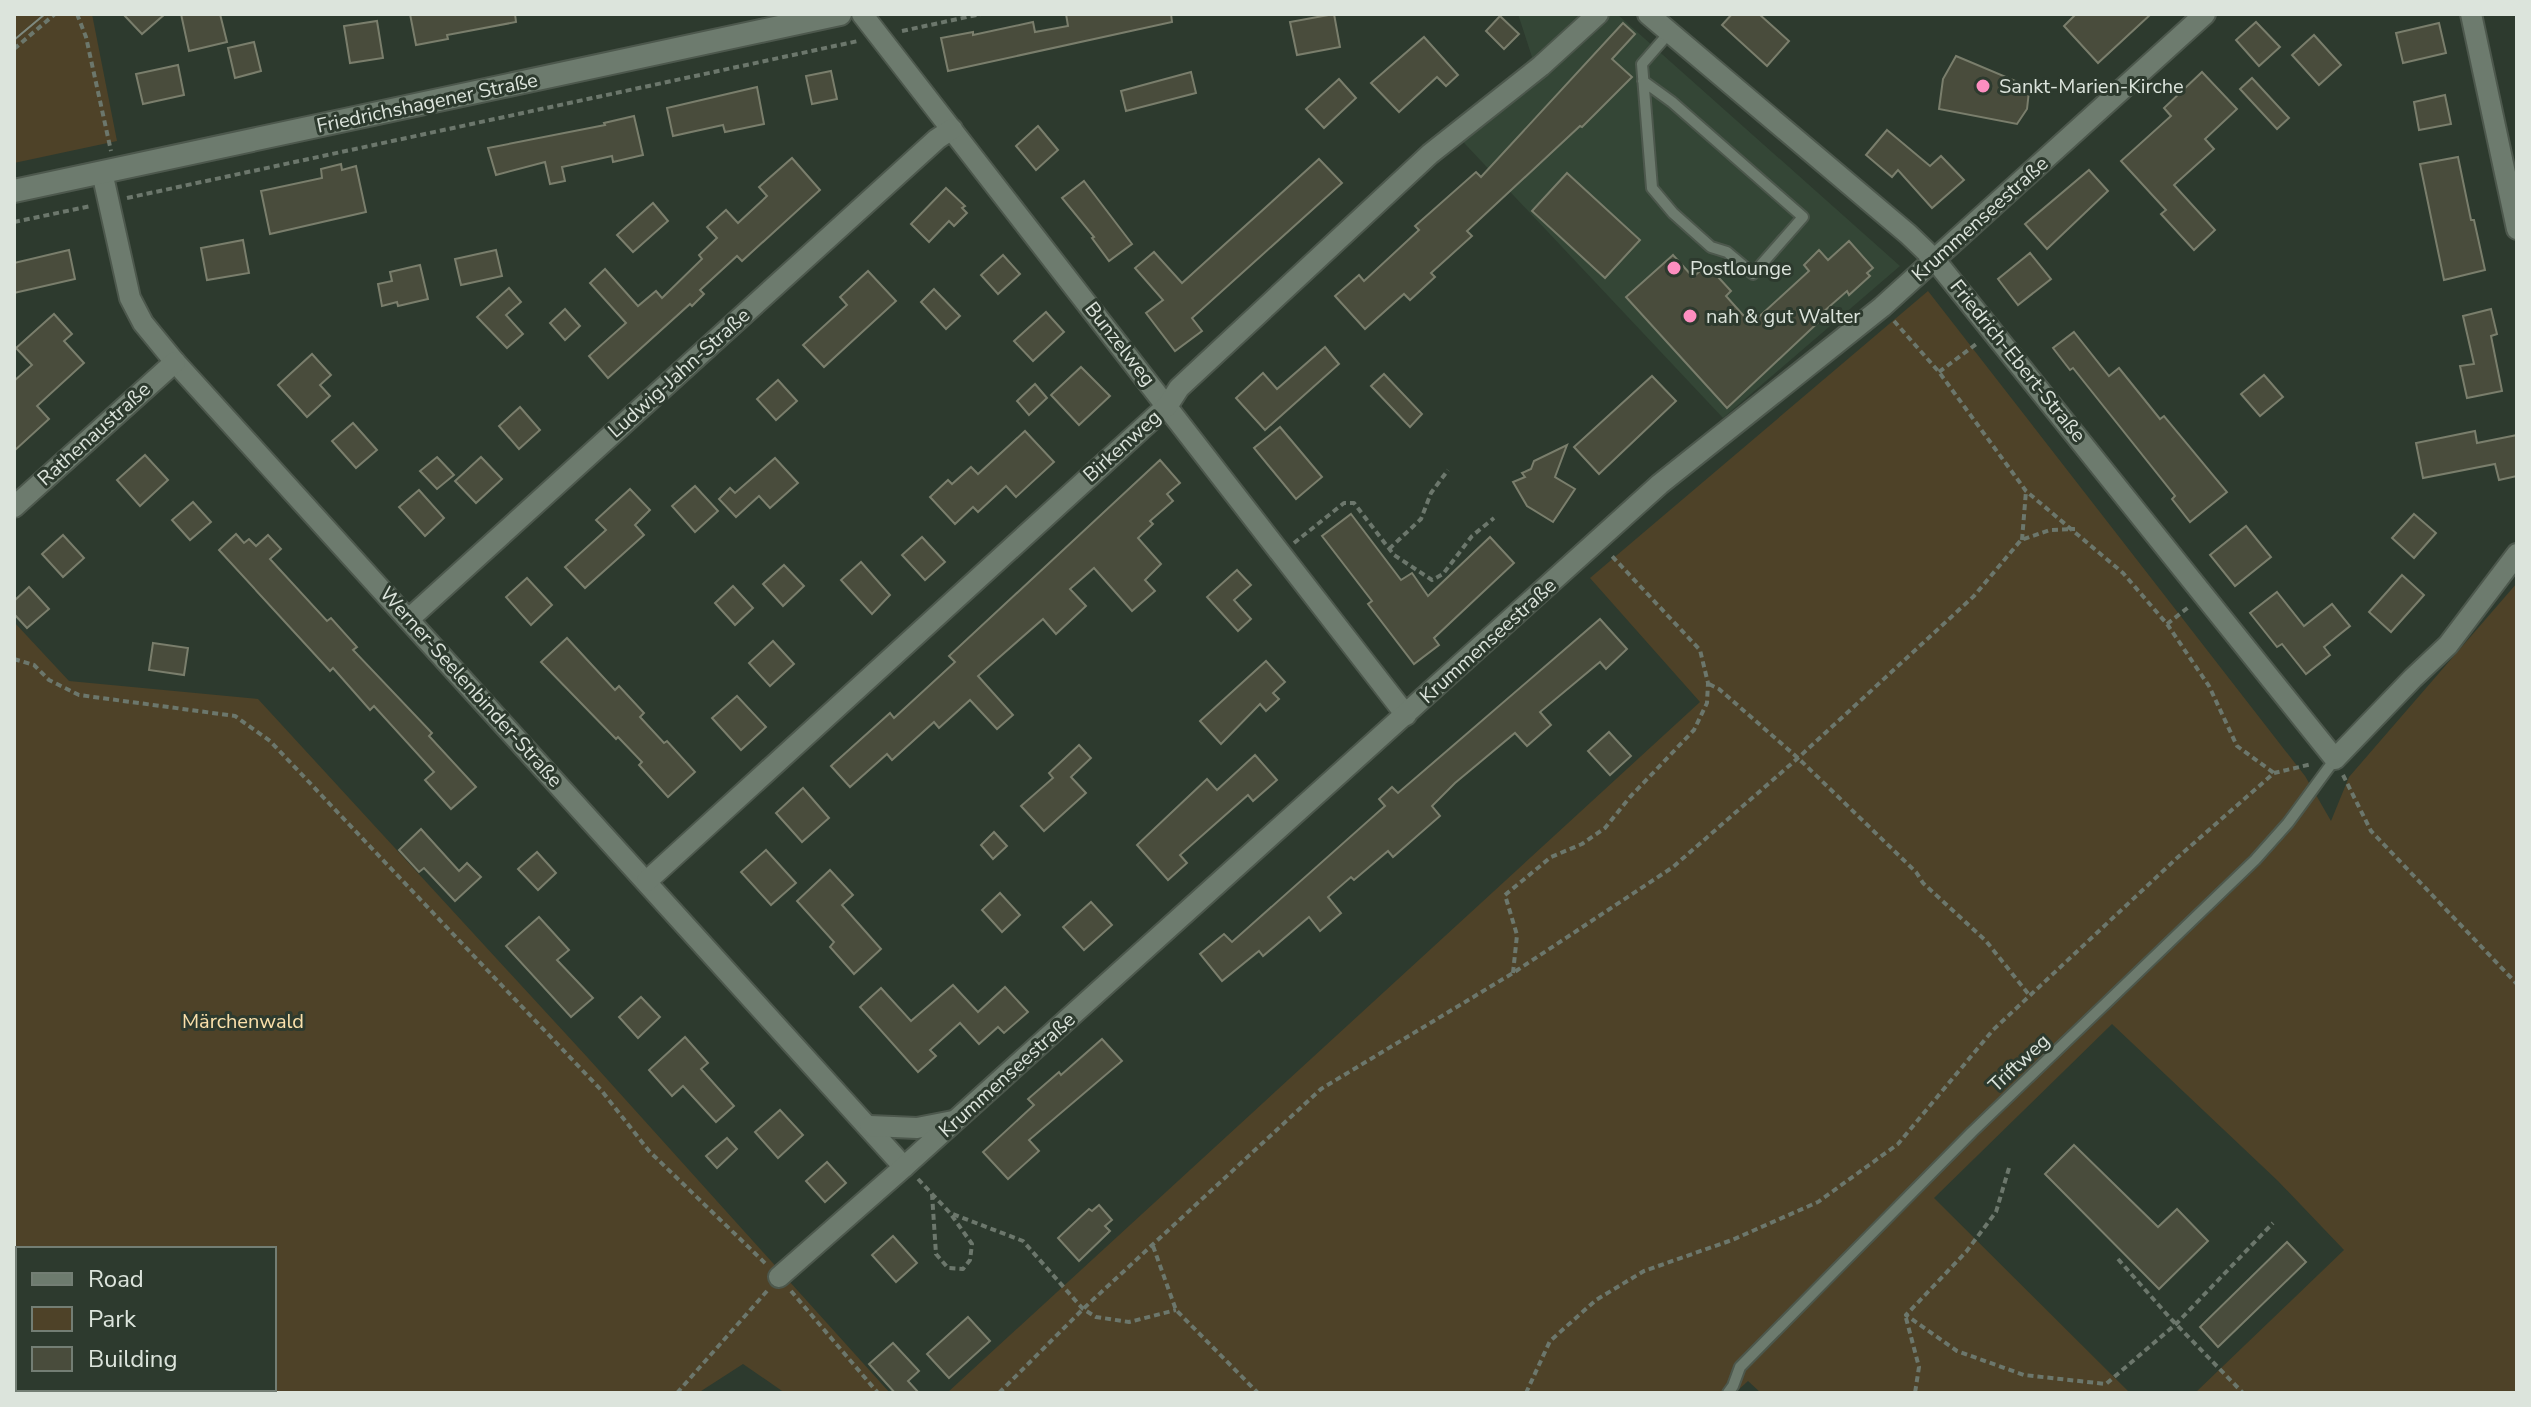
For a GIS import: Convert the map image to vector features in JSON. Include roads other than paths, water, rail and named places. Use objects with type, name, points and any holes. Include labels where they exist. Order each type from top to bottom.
[{"type":"main road","name":"Friedrichshagener Straße","points":[[14,191],[840,14]]},
{"type":"street","name":"Bunzelweg","points":[[862,14],[1406,715]]},
{"type":"street","name":"Birkenweg","points":[[647,881],[1168,405],[1179,388],[1430,154],[1541,66],[1598,14]]},
{"type":"street","name":"Friedrich-Ebert-Straße","points":[[1648,14],[1935,260],[2335,759]]},
{"type":"street","name":"Krummenseestraße","points":[[779,1277],[1660,484],[1882,307],[2205,14]]},
{"type":"street","points":[[2471,14],[2517,229]]},
{"type":"street","name":"Ludwig-Jahn-Straße","points":[[409,619],[925,150],[952,129]]},
{"type":"street","name":"Werner-Seelenbinder-Straße","points":[[102,172],[130,298],[143,323],[904,1167]]},
{"type":"street","name":"Rathenaustraße","points":[[14,507],[175,362]]},
{"type":"street","points":[[2335,759],[2448,645],[2517,554]]},
{"type":"street","points":[[870,1126],[934,1127],[957,1119]]},
{"type":"lane","points":[[1643,81],[1672,102],[1803,217],[1753,274],[1727,252],[1711,247],[1673,213],[1652,188],[1643,81],[1642,64],[1669,33]]},
{"type":"lane","name":"Triftweg","points":[[1728,1393],[1740,1367],[1950,1154],[2255,860],[2288,823],[2335,759]]},
{"type":"tram line","points":[[14,40],[45,14]]},
{"type":"place","name":"Sankt-Marien-Kirche","points":[[1983,86]]},
{"type":"place","name":"Postlounge","points":[[1674,268]]},
{"type":"place","name":"nah & gut Walter","points":[[1690,316]]},
{"type":"park label","name":"Märchenwald","points":[[243,1021]]}]
